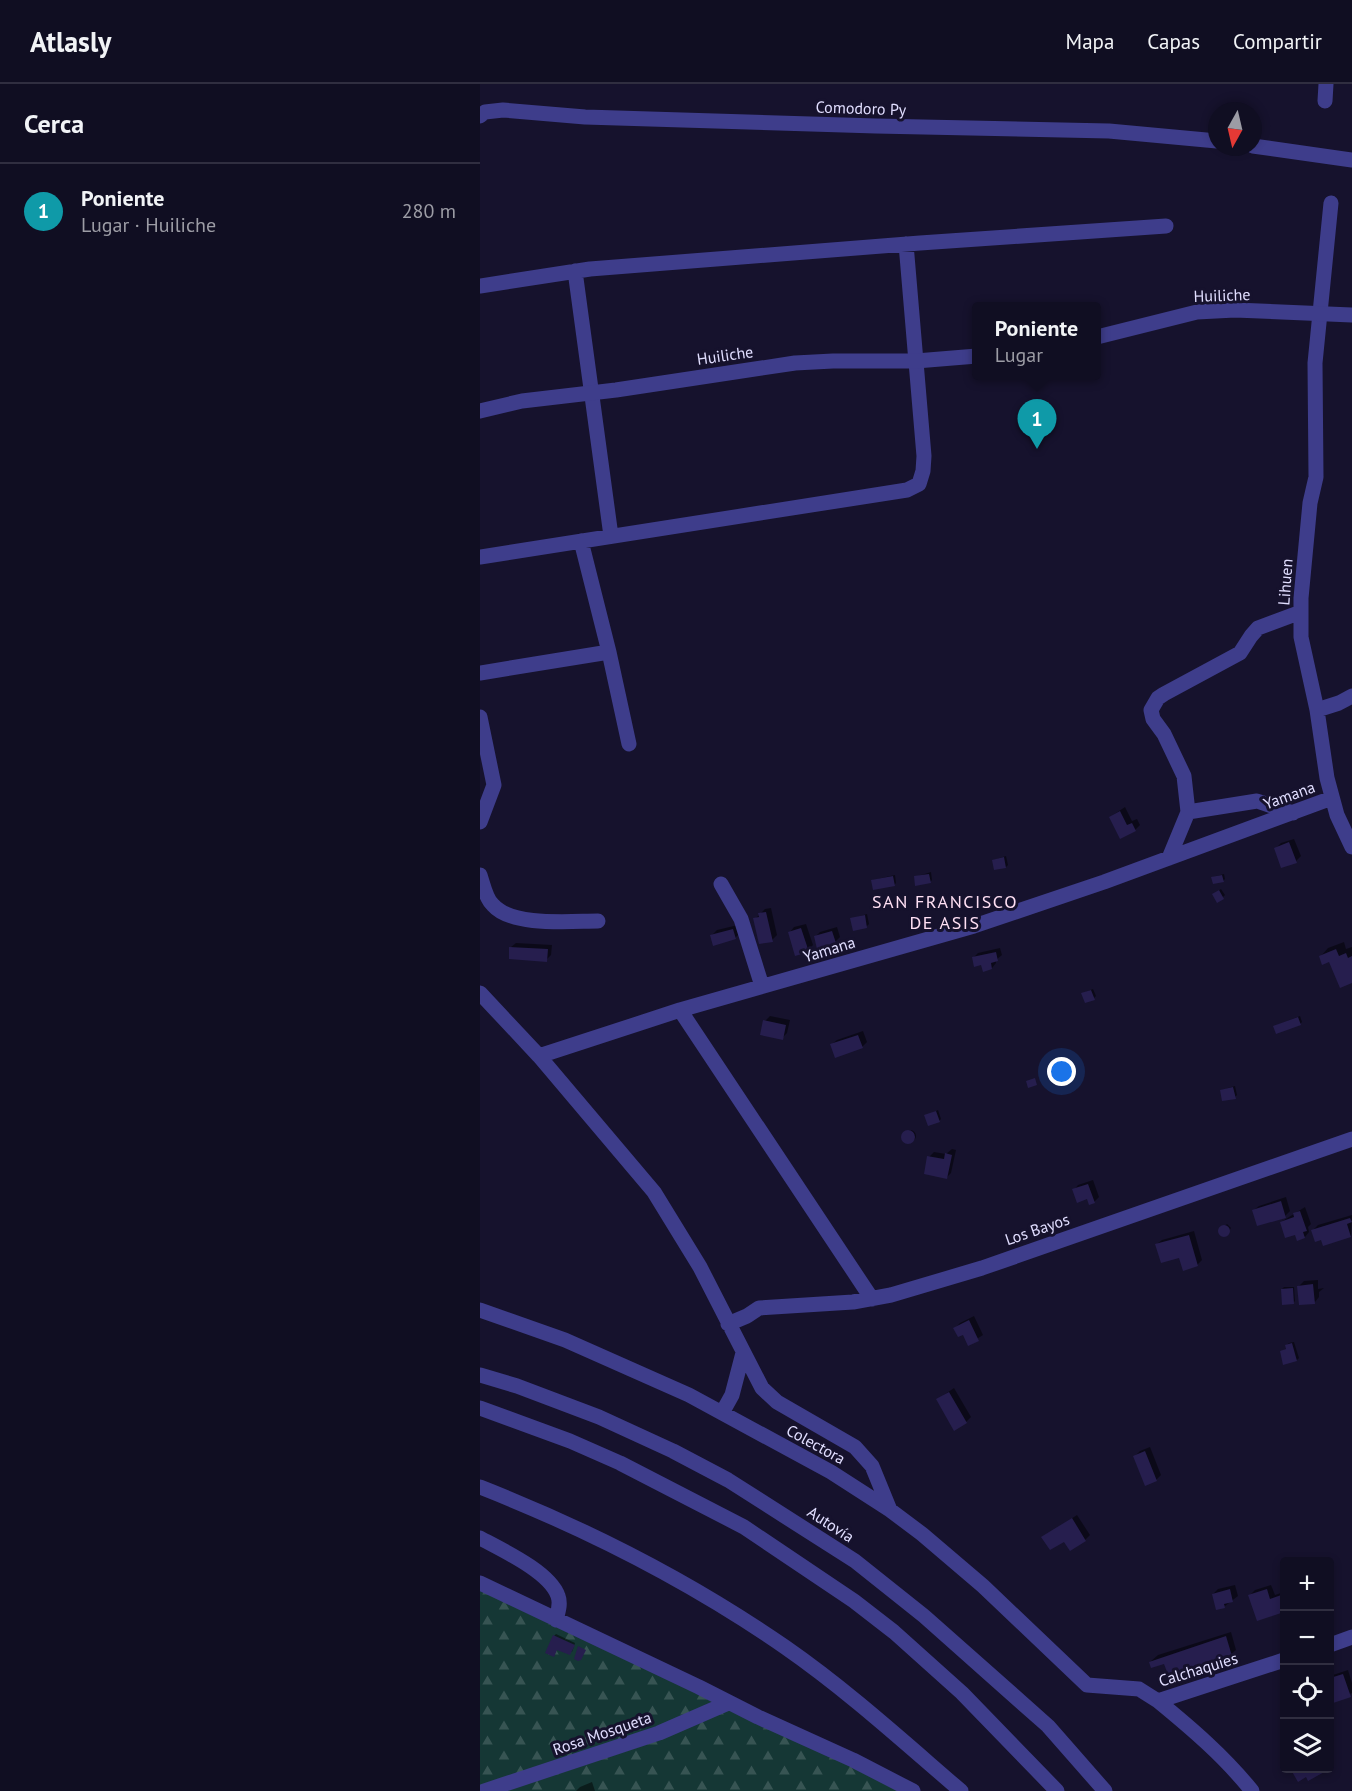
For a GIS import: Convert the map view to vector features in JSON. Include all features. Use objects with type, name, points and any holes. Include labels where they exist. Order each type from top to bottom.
[{"type":"street","points":[[1325,101],[1326,84]]},
{"type":"street","name":"Comodoro Py","points":[[482,113],[503,110],[585,117],[1109,131],[1208,140]]},
{"type":"street","points":[[1262,147],[1352,160]]},
{"type":"street","name":"Lihuen","points":[[1331,203],[1315,363],[1316,477],[1309,511],[1301,637],[1317,710],[1327,778],[1337,815],[1352,847]]},
{"type":"street","points":[[480,286],[575,271],[1166,226]]},
{"type":"street","points":[[480,557],[906,490],[919,484],[924,456],[906,244]]},
{"type":"street","points":[[575,271],[611,536]]},
{"type":"street","name":"Huiliche","points":[[1101,336],[1197,312],[1235,310],[1352,315]]},
{"type":"street","name":"Huiliche","points":[[480,411],[522,401],[795,363],[916,361],[972,356]]},
{"type":"street","points":[[581,541],[629,744]]},
{"type":"street","points":[[1169,858],[1188,812],[1184,776],[1164,734],[1153,719],[1151,710],[1158,698],[1240,653],[1258,628],[1301,612]]},
{"type":"street","points":[[480,673],[609,652]]},
{"type":"street","points":[[1317,710],[1352,696]]},
{"type":"street","points":[[480,717],[487,785],[480,822]]},
{"type":"street","name":"Yamana","points":[[538,1056],[680,1010],[974,926],[1332,798]]},
{"type":"street","points":[[1188,812],[1257,801],[1293,813]]},
{"type":"street","points":[[480,875],[492,905],[509,915],[532,920],[598,921]]},
{"type":"street","points":[[721,884],[741,919],[762,986]]},
{"type":"street","points":[[480,993],[538,1056],[654,1192],[700,1267],[762,1388],[777,1402],[855,1447],[872,1466],[890,1510]]},
{"type":"street","points":[[680,1010],[872,1299]]},
{"type":"street","name":"Los Bayos","points":[[728,1324],[759,1308],[872,1299],[982,1268],[1352,1139]]},
{"type":"street","name":"Colectora","points":[[480,1310],[565,1340],[689,1395],[831,1472],[890,1510],[922,1534],[983,1586],[1087,1685]]},
{"type":"street","points":[[722,1413],[732,1395],[743,1353]]},
{"type":"street","name":"Autovía","points":[[480,1375],[517,1386],[599,1417],[673,1452],[728,1480],[855,1561],[924,1616],[1048,1726],[1105,1791]]},
{"type":"street","points":[[480,1408],[570,1441],[620,1463],[744,1527],[854,1601],[894,1632],[962,1693],[1058,1791]]},
{"type":"street","points":[[480,1487],[587,1533],[717,1603],[787,1648],[857,1703],[961,1791]]},
{"type":"street","points":[[480,1538],[522,1561],[547,1581],[558,1595],[556,1620]]},
{"type":"street","points":[[480,1583],[853,1760],[913,1791]]},
{"type":"street","points":[[1334,1643],[1352,1637]]},
{"type":"street","name":"Calchaquies","points":[[1087,1685],[1139,1689],[1158,1701],[1280,1661]]},
{"type":"street","points":[[1158,1701],[1193,1731],[1240,1776],[1252,1791]]},
{"type":"street","name":"Rosa Mosqueta","points":[[484,1791],[659,1733],[728,1702]]},
{"type":"green space","points":[[480,1583],[913,1791],[480,1791]]},
{"type":"building","points":[[1120,811],[1127,825],[1132,823],[1136,831],[1120,839],[1109,817]]},
{"type":"building","points":[[1289,842],[1297,863],[1281,868],[1274,848]]},
{"type":"building","points":[[1004,857],[1006,868],[994,870],[992,860]]},
{"type":"building","points":[[929,874],[931,883],[915,886],[914,876]]},
{"type":"building","points":[[1222,875],[1224,882],[1213,884],[1211,877]]},
{"type":"building","points":[[893,876],[895,886],[873,890],[871,880]]},
{"type":"building","points":[[1219,890],[1224,899],[1217,903],[1212,894]]},
{"type":"building","points":[[766,912],[773,942],[759,944],[753,918],[759,917],[758,913]]},
{"type":"building","points":[[865,915],[867,928],[853,931],[850,918]]},
{"type":"building","points":[[801,928],[809,952],[795,956],[788,932]]},
{"type":"building","points":[[733,929],[736,939],[713,946],[710,935]]},
{"type":"building","points":[[832,931],[836,943],[817,949],[814,936]]},
{"type":"building","points":[[509,947],[548,949],[547,962],[509,959]]},
{"type":"building","points":[[1336,949],[1339,956],[1346,953],[1348,958],[1352,956],[1352,983],[1340,988],[1329,962],[1322,965],[1319,956]]},
{"type":"building","points":[[996,952],[998,961],[991,963],[992,969],[983,972],[981,965],[974,967],[972,957]]},
{"type":"building","points":[[1091,990],[1095,1000],[1085,1003],[1081,993]]},
{"type":"building","points":[[1298,1017],[1301,1025],[1276,1034],[1273,1026]]},
{"type":"building","points":[[763,1020],[786,1025],[783,1040],[760,1035]]},
{"type":"building","points":[[858,1035],[863,1048],[835,1058],[830,1044]]},
{"type":"building","points":[[1035,1078],[1037,1085],[1028,1088],[1026,1081]]},
{"type":"building","points":[[1233,1087],[1236,1099],[1222,1101],[1220,1090]]},
{"type":"building","points":[[936,1111],[940,1122],[928,1126],[924,1115]]},
{"type":"building","points":[[908,1130],[913,1132],[915,1137],[913,1142],[908,1144],[903,1142],[901,1137],[903,1132]]},
{"type":"building","points":[[945,1153],[952,1155],[947,1179],[924,1174],[927,1156],[944,1159]]},
{"type":"building","points":[[1088,1184],[1095,1203],[1089,1205],[1087,1199],[1077,1203],[1072,1189]]},
{"type":"building","points":[[1281,1201],[1286,1218],[1257,1226],[1252,1210]]},
{"type":"building","points":[[1300,1211],[1307,1231],[1303,1232],[1305,1238],[1297,1241],[1295,1235],[1285,1238],[1280,1222],[1294,1217],[1293,1213]]},
{"type":"building","points":[[1350,1218],[1352,1222],[1347,1224],[1351,1237],[1323,1246],[1321,1240],[1315,1242],[1311,1230]]},
{"type":"building","points":[[1224,1225],[1230,1231],[1224,1237],[1218,1231]]},
{"type":"building","points":[[1189,1235],[1198,1266],[1183,1271],[1179,1258],[1161,1263],[1155,1244]]},
{"type":"building","points":[[1313,1284],[1315,1304],[1299,1305],[1297,1286]]},
{"type":"building","points":[[1293,1288],[1294,1304],[1282,1305],[1281,1289]]},
{"type":"building","points":[[969,1320],[979,1341],[968,1346],[963,1335],[958,1337],[953,1328]]},
{"type":"building","points":[[1292,1343],[1297,1361],[1283,1365],[1280,1351],[1286,1349],[1285,1345]]},
{"type":"building","points":[[949,1392],[967,1423],[954,1431],[936,1399]]},
{"type":"building","points":[[1145,1451],[1157,1481],[1145,1486],[1133,1456]]},
{"type":"building","points":[[1072,1518],[1086,1541],[1070,1551],[1064,1542],[1050,1550],[1041,1537]]},
{"type":"building","points":[[1230,1589],[1233,1602],[1224,1604],[1225,1608],[1216,1610],[1212,1594]]},
{"type":"building","points":[[1267,1589],[1270,1599],[1280,1595],[1280,1613],[1257,1621],[1248,1595]]},
{"type":"building","points":[[553,1635],[575,1645],[570,1655],[557,1650],[554,1657],[545,1653]]},
{"type":"building","points":[[1226,1636],[1232,1656],[1169,1677],[1164,1664],[1151,1668],[1149,1662]]},
{"type":"building","points":[[578,1646],[586,1650],[581,1660],[578,1661],[574,1659]]},
{"type":"building","points":[[1343,1674],[1351,1697],[1334,1703],[1334,1677]]},
{"type":"building","points":[[1293,1773],[1322,1773],[1308,1781],[1306,1777],[1298,1782]]},
{"type":"place","name":"Poniente","points":[[1037,449]]},
{"type":"district","name":"SAN FRANCISCO DE ASIS","points":[[945,912]]}]
